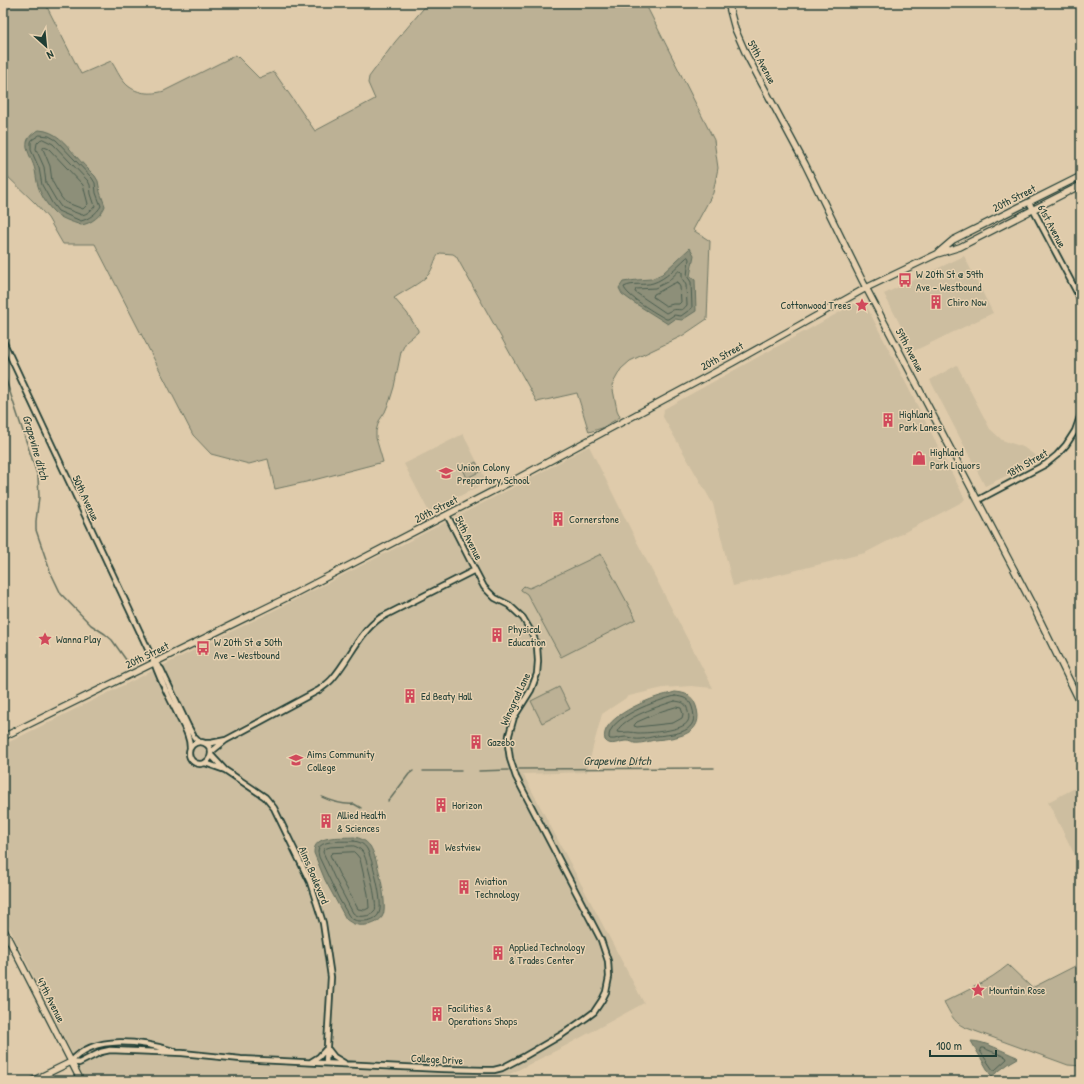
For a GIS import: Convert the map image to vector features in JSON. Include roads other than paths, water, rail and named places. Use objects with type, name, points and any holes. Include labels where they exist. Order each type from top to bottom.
[{"type":"main road","name":"59th Avenue","points":[[728,3],[742,48],[804,164],[866,288],[1031,602],[1081,704]]},
{"type":"main road","name":"20th Street","points":[[937,254],[953,240],[1081,176]]},
{"type":"main road","name":"20th Street","points":[[3,737],[290,596],[528,473],[866,288],[937,254],[960,247],[1081,185]]},
{"type":"main road","name":"47th Avenue","points":[[3,928],[81,1081]]},
{"type":"main road","points":[[32,1081],[71,1062]]},
{"type":"street","name":"61st Avenue","points":[[1029,202],[1081,300]]},
{"type":"street","name":"50th Avenue","points":[[3,341],[186,731],[190,741],[190,748]]},
{"type":"street","name":"18th Street","points":[[978,500],[1046,464],[1057,456],[1075,431],[1081,414]]},
{"type":"street","name":"54th Avenue","points":[[447,515],[475,570]]},
{"type":"street","points":[[226,740],[211,754],[208,761],[205,763],[199,765],[192,762],[188,755],[190,748],[194,744],[211,744],[226,740],[319,690],[334,677],[367,628],[380,618],[475,570]]},
{"type":"street","name":"Winograd Lane","points":[[475,570],[487,590],[495,598],[509,605],[523,618],[533,635],[538,651],[538,667],[531,690],[518,710],[510,727],[508,745],[510,759],[516,777],[598,935]]},
{"type":"street","name":"50th Avenue","points":[[154,662],[161,669],[191,732],[202,743]]},
{"type":"street","points":[[202,743],[208,746],[211,754]]},
{"type":"street","name":"Aims Boulevard","points":[[211,754],[225,770]]},
{"type":"street","name":"Aims Boulevard","points":[[205,763],[225,770],[269,801],[274,808],[310,882],[323,923],[331,977],[326,1063]]},
{"type":"street","name":"College Drive","points":[[71,1062],[79,1062],[101,1052],[110,1050],[182,1053],[241,1059],[494,1070],[502,1068],[563,1034],[594,1012],[606,992],[609,977],[608,961],[598,935]]},
{"type":"street","name":"College Drive","points":[[71,1062],[76,1055],[89,1048],[111,1042],[156,1046],[182,1053]]},
{"type":"street","points":[[310,1062],[319,1057],[327,1048],[334,1057],[345,1064]]},
{"type":"water","points":[[39,130],[45,131],[60,138],[98,181],[105,206],[99,216],[92,221],[81,225],[66,220],[59,216],[43,198],[39,190],[35,170],[27,148],[28,139],[32,134]]},
{"type":"water","points":[[690,248],[694,255],[690,276],[695,280],[696,311],[682,320],[675,319],[668,324],[622,294],[619,288],[623,282],[651,279],[662,274]]},
{"type":"water","points":[[675,692],[688,695],[693,699],[698,716],[697,723],[693,729],[680,736],[639,743],[625,741],[613,744],[605,740],[605,733],[608,726],[623,713],[650,699]]},
{"type":"water","points":[[335,837],[354,837],[363,840],[373,851],[383,891],[383,915],[378,921],[368,925],[355,924],[346,919],[325,880],[314,853],[315,847],[323,840]]},
{"type":"water","points":[[971,1041],[988,1045],[1018,1058],[992,1076]]},
{"type":"waterway","name":"Grapevine ditch","points":[[3,371],[38,477],[39,497],[36,530],[50,571],[61,594],[91,625],[112,640],[129,664]]},
{"type":"waterway","name":"Grapevine Ditch","points":[[519,769],[714,768]]},
{"type":"waterway","name":"Grapevine ditch","points":[[479,771],[508,770]]},
{"type":"waterway","name":"Grapevine ditch","points":[[388,801],[413,771]]},
{"type":"waterway","name":"Grapevine ditch","points":[[423,771],[461,771]]},
{"type":"waterway","name":"Grapevine ditch","points":[[322,797],[338,803],[354,804],[361,808]]},
{"type":"place","name":"W 20th St @ 59th Ave - Westbound","points":[[905,280]]},
{"type":"place","name":"Chiro Now","points":[[936,302]]},
{"type":"place","name":"Cottonwood Trees","points":[[862,305]]},
{"type":"place","name":"Highland Park Lanes","points":[[888,420]]},
{"type":"place","name":"Highland Park Liquors","points":[[919,458]]},
{"type":"place","name":"Union Colony Prepartory School","points":[[446,473]]},
{"type":"place","name":"Cornerstone","points":[[558,519]]},
{"type":"place","name":"Physical Education","points":[[497,635]]},
{"type":"place","name":"Wanna Play","points":[[45,639]]},
{"type":"place","name":"W 20th St @ 50th Ave - Westbound","points":[[203,648]]},
{"type":"place","name":"Ed Beaty Hall","points":[[410,696]]},
{"type":"place","name":"Gazebo","points":[[476,742]]},
{"type":"place","name":"Aims Community College","points":[[296,760]]},
{"type":"place","name":"Horizon","points":[[441,805]]},
{"type":"place","name":"Allied Health & Sciences","points":[[326,821]]},
{"type":"place","name":"Westview","points":[[434,847]]},
{"type":"place","name":"Aviation Technology","points":[[464,887]]},
{"type":"place","name":"Applied Technology & Trades Center","points":[[498,953]]},
{"type":"place","name":"Mountain Rose","points":[[978,990]]},
{"type":"place","name":"Facilities & Operations Shops","points":[[437,1014]]}]
